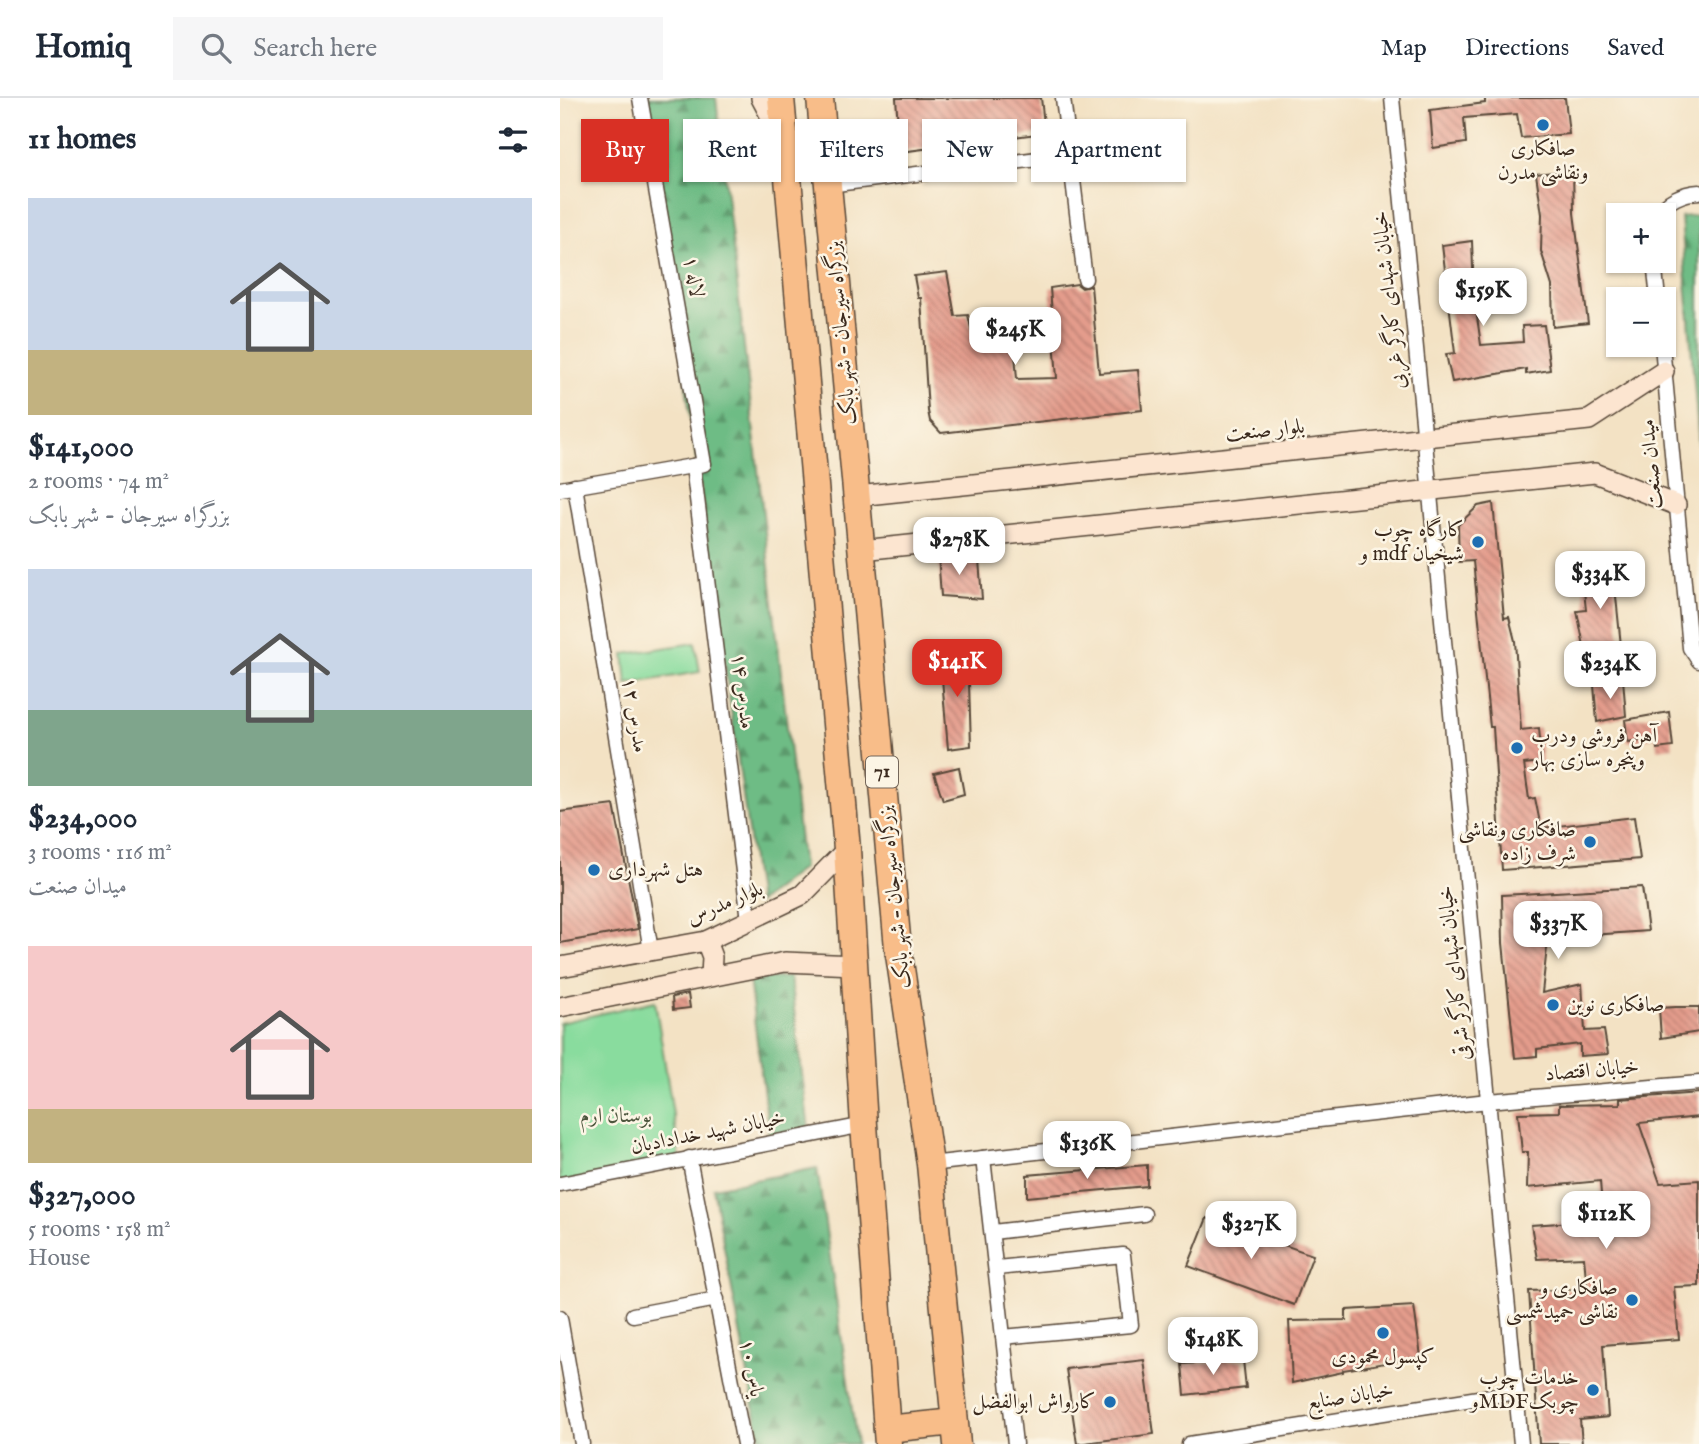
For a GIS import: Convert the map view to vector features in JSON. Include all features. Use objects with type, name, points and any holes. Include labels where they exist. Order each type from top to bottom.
[{"type":"highway","name":"بزرگراه سیرجان - شهر بابک","points":[[781,98],[847,849],[864,1125],[888,1436]]},
{"type":"highway","name":"بزرگراه سیرجان - شهر بابک","points":[[820,98],[898,948],[929,1164],[956,1433]]},
{"type":"highway","points":[[888,1436],[956,1433]]},
{"type":"street","name":"لاله ۱","points":[[640,98],[698,465]]},
{"type":"street","points":[[761,98],[785,143]]},
{"type":"street","points":[[1063,98],[1066,119]]},
{"type":"street","name":"خیابان شهدای کارگر غربی","points":[[1392,98],[1430,494]]},
{"type":"street","points":[[828,185],[1031,160]]},
{"type":"street","points":[[1073,182],[1085,279]]},
{"type":"street","points":[[1670,203],[1683,193],[1699,192]]},
{"type":"street","name":"میدان صنعت","points":[[1663,357],[1690,648],[1699,661]]},
{"type":"street","name":"بلوار صنعت","points":[[857,496],[1589,420],[1664,372]]},
{"type":"street","points":[[567,488],[698,465]]},
{"type":"street","name":"مدرس ۱۴","points":[[698,465],[749,920]]},
{"type":"street","points":[[862,550],[1430,494],[1595,473],[1676,505]]},
{"type":"street","name":"مدرس ۱۲","points":[[567,488],[651,951]]},
{"type":"street","name":"خیابان شهدای کارگر شرقی","points":[[1430,494],[1521,1444]]},
{"type":"street","name":"بلوار مدرس","points":[[560,967],[706,941],[803,895],[847,849]]},
{"type":"street","points":[[706,941],[712,957],[711,976]]},
{"type":"street","points":[[560,1007],[785,962],[855,965]]},
{"type":"street","name":"خیابان اقتصاد","points":[[929,1164],[1488,1101],[1699,1083]]},
{"type":"street","name":"خیابان شهید خدادادیان","points":[[560,1184],[864,1125]]},
{"type":"street","name":"یاس ۱۰","points":[[689,1157],[744,1444]]},
{"type":"street","points":[[983,1158],[1015,1444]]},
{"type":"street","points":[[993,1232],[1144,1213]]},
{"type":"street","points":[[997,1268],[1123,1255],[1131,1325],[1003,1337]]},
{"type":"street","points":[[633,1315],[716,1299]]},
{"type":"street","points":[[560,1318],[582,1444]]},
{"type":"street","name":"خیابان صنایع","points":[[1189,1444],[1516,1392]]},
{"type":"green space","points":[[646,98],[716,98],[718,119],[683,119],[683,182],[725,182],[803,868],[758,903],[658,182],[669,182],[669,119],[649,119]]},
{"type":"green space","points":[[1699,215],[1699,446],[1681,217]]},
{"type":"green space","points":[[695,643],[700,672],[627,684],[624,654]]},
{"type":"green space","points":[[790,977],[810,1138],[770,1141],[749,979]]},
{"type":"green space","name":"بوستان ارم","points":[[655,1001],[680,1159],[560,1186],[560,1023]]},
{"type":"green space","points":[[817,1168],[857,1444],[761,1444],[713,1188]]},
{"type":"building","points":[[896,98],[1041,98],[1043,119],[1031,119],[1031,135],[1017,137],[1017,119],[922,119],[922,149],[908,151],[908,119],[898,119]]},
{"type":"building","name":"صافکاری ونقاشی مدرن","points":[[1485,98],[1565,98],[1569,134],[1521,138],[1517,114],[1464,118],[1466,143],[1433,148],[1430,110],[1485,103]]},
{"type":"building","points":[[1573,170],[1574,213],[1588,323],[1553,327],[1552,286],[1541,251],[1542,214],[1536,174]]},
{"type":"building","points":[[1472,241],[1474,296],[1481,345],[1523,342],[1522,326],[1544,325],[1550,370],[1526,374],[1526,369],[1452,382],[1446,354],[1455,353],[1442,245]]},
{"type":"building","points":[[947,272],[955,316],[968,315],[974,341],[1014,341],[1017,379],[1057,378],[1050,288],[1077,284],[1082,288],[1091,286],[1099,373],[1138,370],[1142,410],[941,433],[930,421],[928,411],[921,298],[918,298],[914,276]]},
{"type":"building","points":[[1493,503],[1504,618],[1509,617],[1515,641],[1521,730],[1539,728],[1542,762],[1524,764],[1529,799],[1535,798],[1541,828],[1634,817],[1640,859],[1502,870],[1493,727],[1490,727],[1473,561],[1459,562],[1458,525],[1478,506]]},
{"type":"building","points":[[955,553],[957,562],[979,560],[982,599],[941,596],[938,554]]},
{"type":"building","points":[[1613,567],[1621,646],[1585,651],[1577,611],[1586,610],[1582,571]]},
{"type":"building","points":[[968,653],[971,746],[948,749],[940,655]]},
{"type":"building","points":[[1623,679],[1626,716],[1597,722],[1594,685]]},
{"type":"building","points":[[1669,712],[1673,747],[1657,749],[1656,737],[1628,742],[1625,720]]},
{"type":"building","points":[[959,767],[964,794],[943,800],[934,773]]},
{"type":"building","name":"هتل شهرداری","points":[[614,805],[638,929],[560,943],[560,812]]},
{"type":"building","points":[[1642,887],[1648,931],[1548,938],[1542,993],[1582,984],[1585,1031],[1604,1030],[1608,1054],[1580,1056],[1580,1044],[1537,1049],[1537,1056],[1515,1058],[1503,943],[1502,895]]},
{"type":"building","points":[[688,994],[690,1008],[673,1010],[672,997]]},
{"type":"building","points":[[1699,1007],[1699,1032],[1661,1038],[1659,1008]]},
{"type":"building","points":[[1699,1093],[1699,1117],[1639,1123],[1660,1183],[1699,1180],[1699,1286],[1674,1287],[1679,1339],[1603,1345],[1608,1417],[1580,1420],[1582,1444],[1539,1444],[1529,1291],[1587,1289],[1584,1257],[1537,1259],[1531,1225],[1603,1220],[1600,1181],[1527,1188],[1528,1152],[1522,1152],[1518,1113],[1559,1112],[1559,1105],[1620,1104],[1620,1099]]},
{"type":"building","points":[[1147,1165],[1147,1186],[1027,1197],[1027,1175]]},
{"type":"building","points":[[1207,1218],[1313,1255],[1294,1305],[1188,1266]]},
{"type":"building","points":[[1414,1306],[1421,1357],[1343,1370],[1292,1383],[1289,1321],[1346,1320],[1346,1310]]},
{"type":"building","name":"کارواش ابوالفضل","points":[[1144,1360],[1154,1434],[1077,1444],[1066,1369]]},
{"type":"building","points":[[1243,1360],[1246,1388],[1185,1395],[1182,1364]]},
{"type":"place","name":"صافکاری ونقاشی مدرن","points":[[1543,125]]},
{"type":"place","name":"کارگاه چوب و mdf شیخیان","points":[[1478,542]]},
{"type":"place","name":"آهن فروشی ودرب وپنجره سازی بهار","points":[[1517,748]]},
{"type":"place","name":"صافکاری ونقاشی شرف زاده","points":[[1590,842]]},
{"type":"place","name":"هتل شهرداری","points":[[594,870]]},
{"type":"place","name":"صافکاری نوین","points":[[1553,1005]]},
{"type":"place","name":"صافکاری و نقاشی حمیدشمسی","points":[[1632,1300]]},
{"type":"place","name":"کپسول محمودی","points":[[1383,1333]]},
{"type":"place","name":"خدمات چوب وMDFچوبک","points":[[1593,1390]]},
{"type":"place","name":"کارواش ابوالفضل","points":[[1110,1402]]}]
